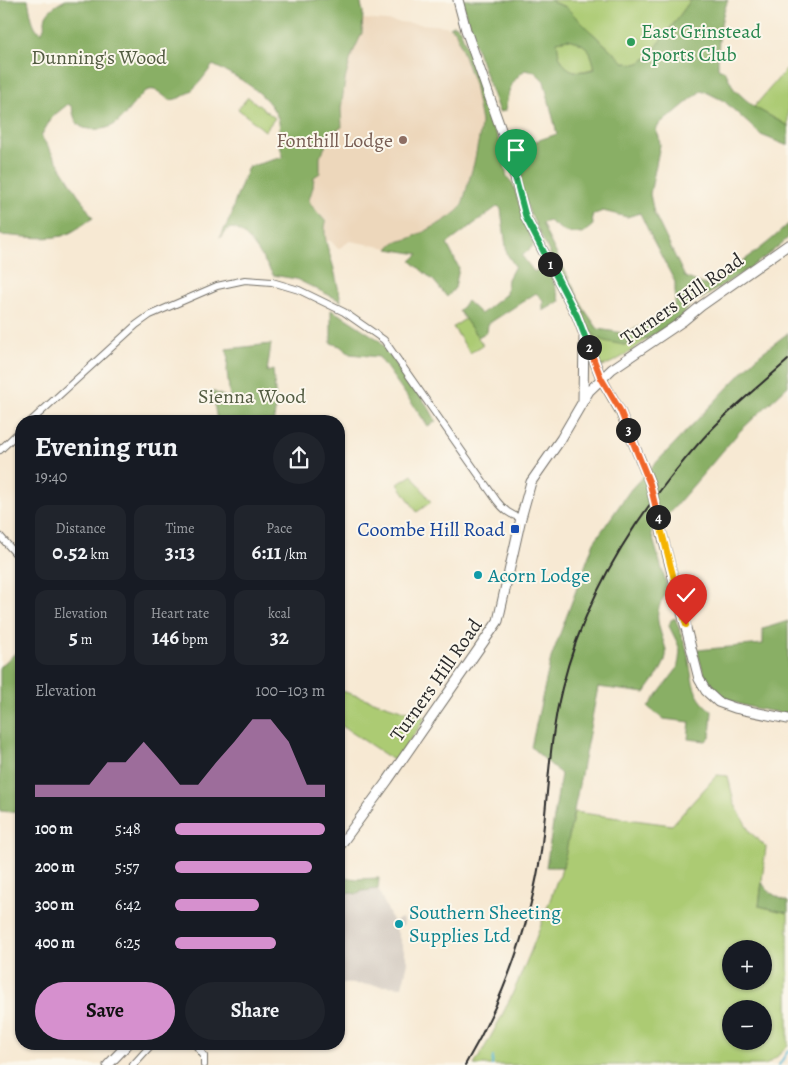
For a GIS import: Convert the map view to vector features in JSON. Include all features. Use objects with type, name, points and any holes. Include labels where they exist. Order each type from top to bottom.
[{"type":"street","points":[[458,0],[466,30],[505,141],[526,218],[577,316],[601,378],[620,410],[650,484],[699,679],[706,691],[718,702],[735,708],[788,720]]},
{"type":"street","name":"Turners Hill Road","points":[[345,838],[388,780],[498,621],[531,482],[561,440],[589,391],[612,369],[683,321],[701,306],[788,245]]},
{"type":"street","points":[[38,415],[136,325],[150,315],[217,286],[245,280],[272,282],[299,290],[344,312],[384,340],[497,501],[512,515],[521,518]]},
{"type":"street","points":[[584,333],[584,400]]},
{"type":"street","points":[[0,450],[15,436]]},
{"type":"street","points":[[0,536],[15,553]]},
{"type":"street","points":[[108,1065],[122,1050]]},
{"type":"street","points":[[133,1065],[147,1050]]},
{"type":"street","points":[[200,1050],[204,1056],[204,1065]]},
{"type":"shaded area","name":"Fonthill Lodge","points":[[363,19],[445,26],[455,30],[474,84],[481,122],[474,163],[459,210],[463,215],[420,254],[350,241],[338,249],[331,241],[325,241],[324,228],[326,221],[309,203],[314,177],[320,173],[320,157],[330,135],[342,127],[341,109],[345,80],[351,57],[362,33]]},
{"type":"shaded area","points":[[378,889],[393,922],[402,918],[404,925],[396,929],[408,962],[402,987],[345,983],[345,893],[358,894],[361,891]]},
{"type":"green space","name":"Dunning's Wood","points":[[0,0],[28,0],[33,23],[41,33],[44,29],[47,13],[66,0],[360,0],[363,12],[362,33],[351,57],[345,80],[341,109],[342,127],[329,135],[320,157],[320,173],[314,177],[309,200],[326,222],[326,240],[341,301],[296,279],[273,275],[253,245],[237,229],[228,229],[220,238],[232,214],[248,167],[283,157],[280,145],[279,121],[267,100],[251,86],[213,65],[190,92],[177,99],[170,100],[155,90],[146,91],[114,125],[108,128],[89,129],[81,127],[75,119],[72,107],[68,104],[52,117],[41,136],[93,218],[74,231],[62,236],[39,238],[0,235]]},
{"type":"green space","points":[[462,0],[553,0],[552,2],[566,7],[624,62],[636,64],[652,53],[691,0],[728,0],[721,25],[718,68],[725,71],[734,89],[754,107],[788,126],[788,146],[761,135],[724,101],[702,90],[660,123],[656,130],[660,145],[650,194],[654,213],[685,277],[705,285],[759,250],[788,224],[788,238],[746,270],[701,299],[695,300],[681,318],[650,337],[624,345],[604,341],[594,335],[582,319],[529,211],[512,149],[557,134],[544,81],[535,72],[525,70],[512,84],[505,111],[499,112],[470,31]],"holes":[[[568,39],[580,43],[587,48],[595,69],[577,71],[569,69],[565,65],[560,57],[557,41]],[[603,211],[627,217],[640,213],[675,282],[675,304],[650,323],[623,333],[598,329],[584,309],[542,223],[549,221],[565,232],[582,234],[593,225],[592,215]]]},
{"type":"green space","name":"East Grinstead Sports Club","points":[[553,0],[691,0],[652,53],[643,61],[633,64],[624,62],[566,7],[552,2]]},
{"type":"green space","points":[[453,25],[460,29],[483,92],[492,124],[500,142],[507,177],[513,184],[526,227],[534,245],[522,256],[534,272],[545,266],[552,278],[560,301],[543,311],[543,300],[536,293],[488,324],[487,332],[478,337],[459,311],[467,301],[481,314],[506,294],[508,279],[515,266],[507,254],[501,209],[498,206],[447,244],[459,268],[455,288],[447,297],[434,281],[411,261],[419,254],[388,249],[395,242],[408,239],[438,224],[462,205],[474,163],[481,122],[474,84],[455,30],[449,27]]},
{"type":"green space","points":[[568,39],[580,43],[587,48],[595,68],[577,71],[569,69],[565,65],[560,57],[556,41]]},
{"type":"green space","points":[[788,67],[788,126],[754,107]]},
{"type":"green space","points":[[248,97],[275,118],[265,131],[238,109]]},
{"type":"green space","points":[[331,310],[379,340],[429,408],[436,421],[428,426],[379,357],[350,354],[340,346],[331,343]]},
{"type":"green space","points":[[465,319],[483,345],[470,353],[453,327]]},
{"type":"green space","points":[[587,325],[594,335],[624,345],[650,337],[621,358],[602,366],[598,363]]},
{"type":"green space","points":[[788,333],[788,386],[740,431],[651,532],[668,590],[658,612],[658,623],[666,651],[665,661],[645,693],[598,687],[563,867],[546,867],[561,774],[531,747],[551,658],[594,542],[631,489],[759,355]]},
{"type":"green space","name":"Sienna Wood","points":[[271,344],[267,372],[273,370],[276,402],[275,415],[216,415],[212,391],[230,399],[227,371],[228,355],[226,349]]},
{"type":"green space","points":[[412,475],[431,502],[417,512],[398,484]]},
{"type":"green space","points":[[675,618],[687,651],[696,692],[712,711],[710,737],[706,741],[688,739],[690,722],[663,719],[648,707],[677,669],[680,650],[669,626],[671,620]]},
{"type":"green space","points":[[788,621],[788,714],[736,703],[726,699],[711,687],[704,674],[697,650],[763,644],[763,629]]},
{"type":"green space","points":[[15,653],[15,812],[0,811],[0,666]]},
{"type":"green space","points":[[345,692],[426,718],[395,761],[345,728]]},
{"type":"green space","points":[[717,775],[728,776],[734,803],[750,832],[766,847],[759,906],[788,913],[788,1046],[774,1059],[765,1065],[474,1065],[499,1021],[531,952],[560,876],[574,812],[672,825]]},
{"type":"green space","points":[[345,877],[357,879],[379,878],[378,889],[362,891],[358,894],[345,893]]},
{"type":"green space","points":[[762,882],[770,892],[788,902],[788,913],[759,906]]},
{"type":"waterway","points":[[779,1065],[788,1051]]},
{"type":"waterway","points":[[492,1065],[493,1057]]},
{"type":"railway","points":[[465,1065],[491,1016],[521,939],[540,859],[557,709],[570,659],[591,604],[634,527],[693,449],[736,406],[788,360]]},
{"type":"place","name":"East Grinstead Sports Club","points":[[631,42]]},
{"type":"place","name":"Fonthill Lodge","points":[[403,140]]},
{"type":"place","name":"Coombe Hill Road","points":[[515,529]]},
{"type":"place","name":"Acorn Lodge","points":[[478,575]]},
{"type":"place","name":"Southern Sheeting Supplies Ltd","points":[[399,924]]},
{"type":"route","points":[[516,180],[526,218],[577,316],[601,378],[620,410],[639,455],[655,502],[686,625]]}]
